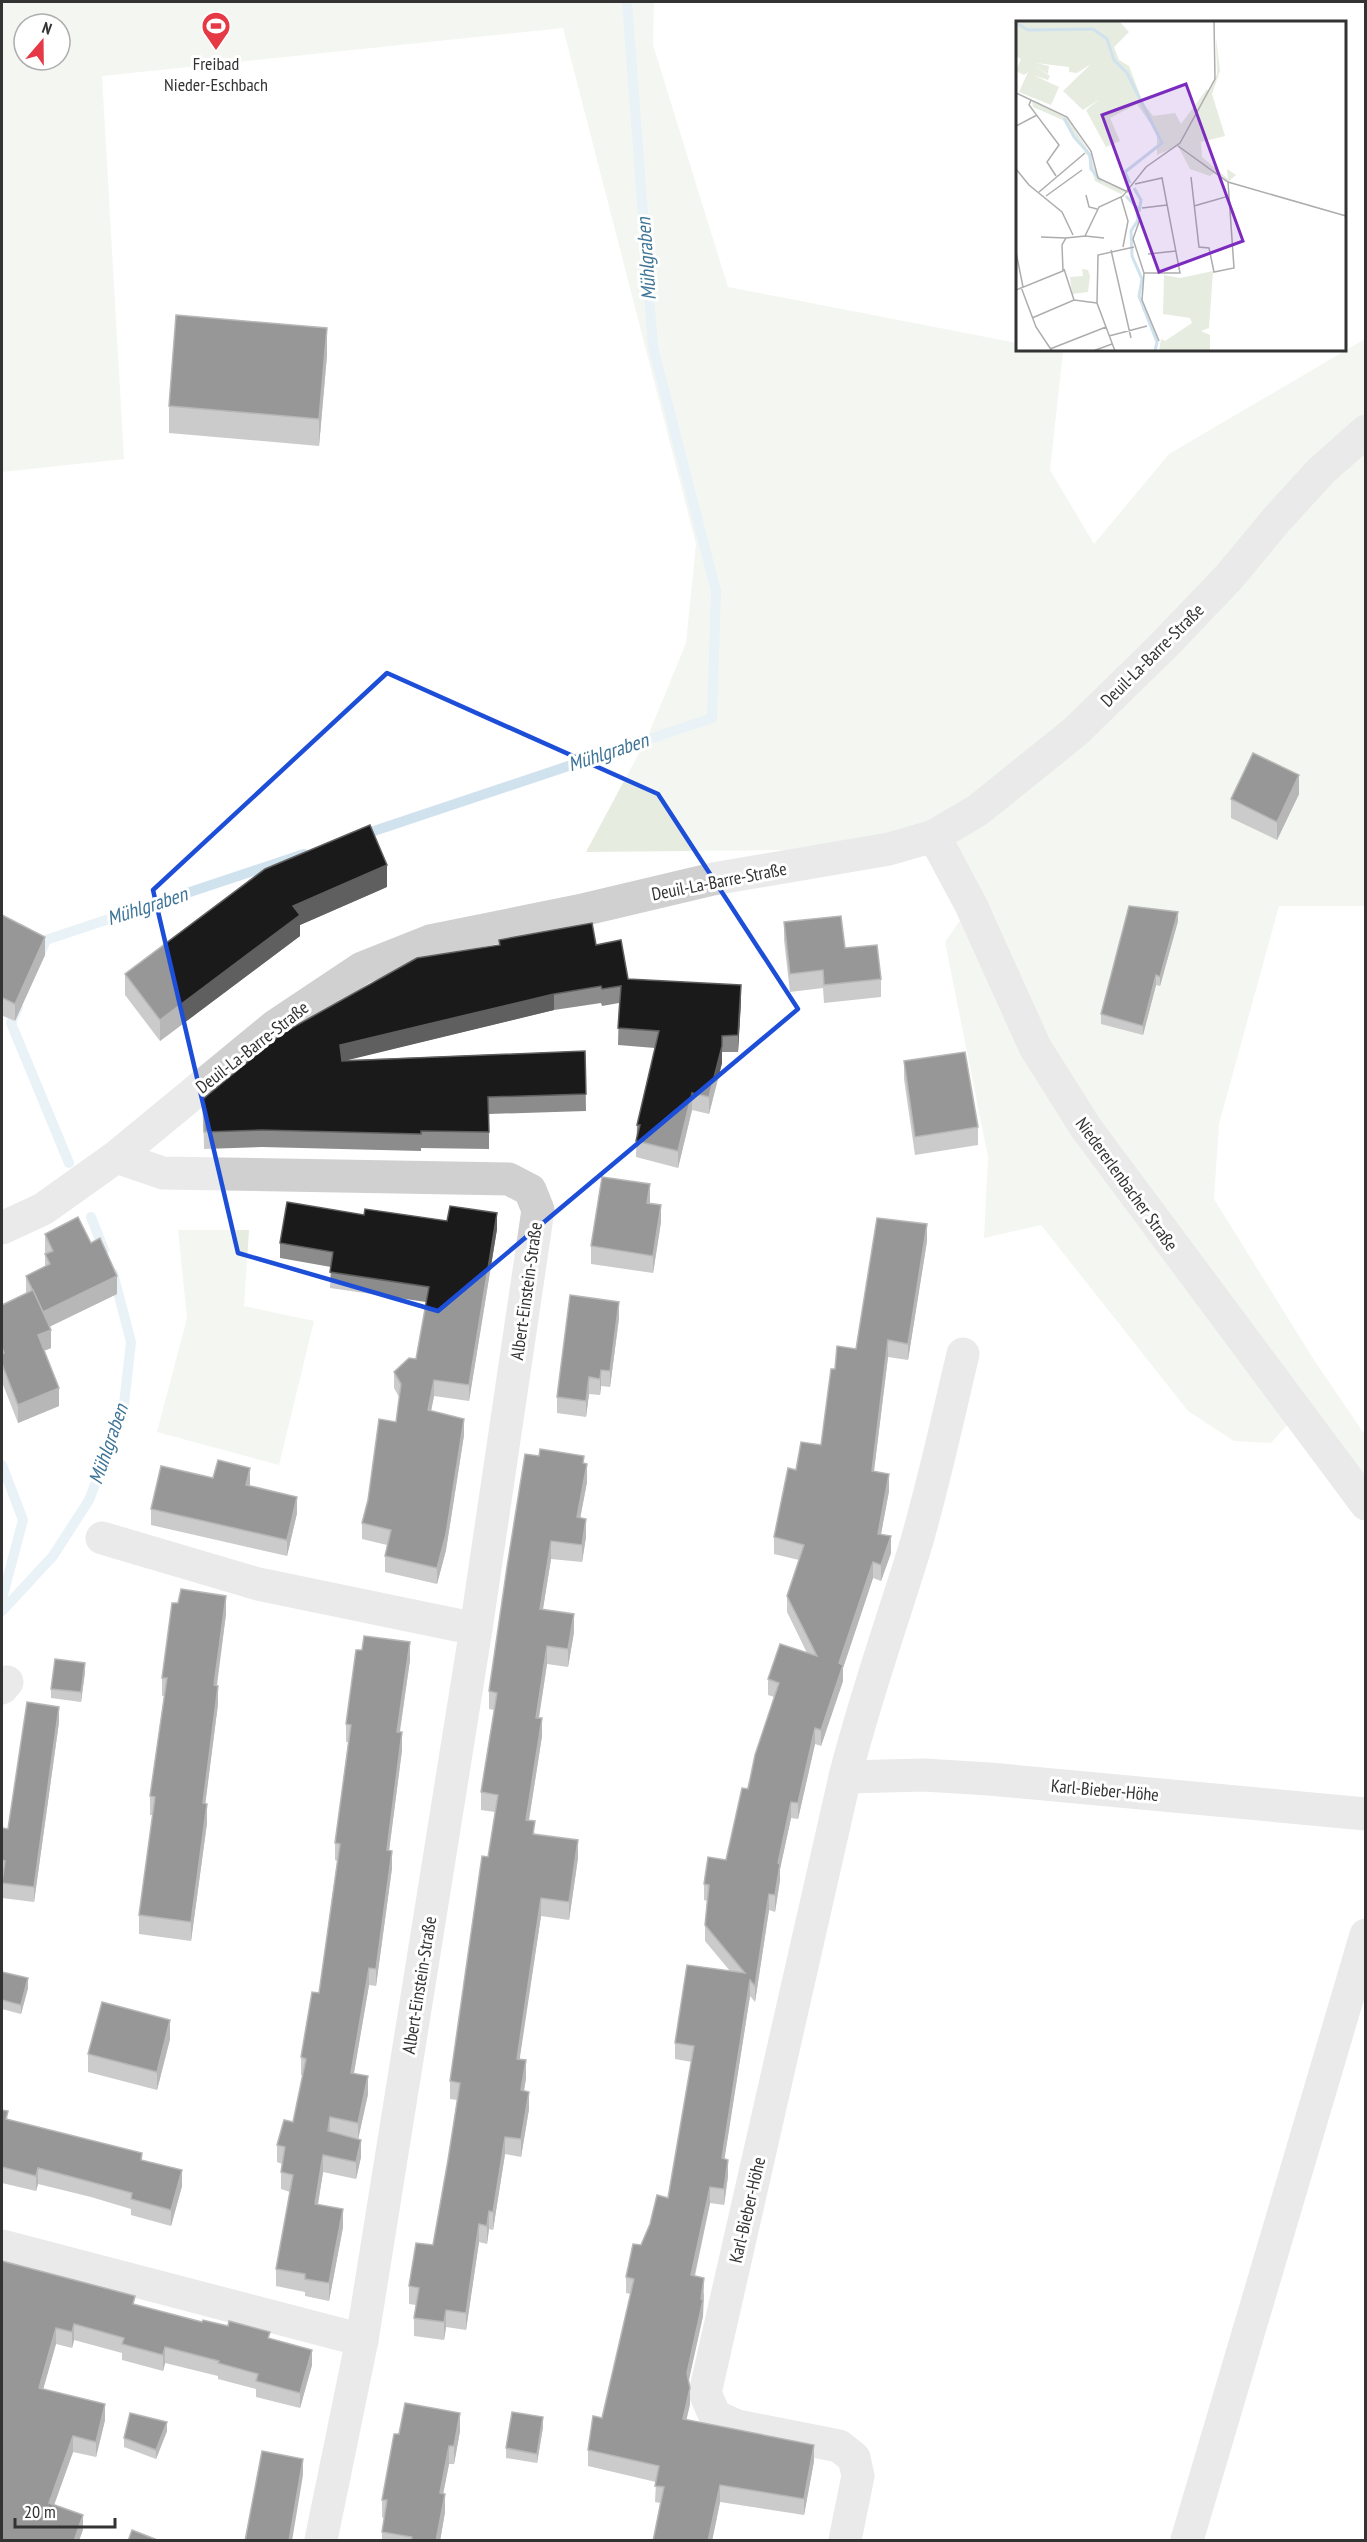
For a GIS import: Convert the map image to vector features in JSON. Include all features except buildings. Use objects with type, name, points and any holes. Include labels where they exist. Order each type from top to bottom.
[{"type":"street","name":"Deuil-La-Barre-Straße","points":[[2,1228],[43,1209],[116,1157],[275,1026],[362,968],[430,941],[578,911],[713,879],[889,849],[934,836],[978,810],[1076,731],[1163,646],[1229,577],[1307,486],[1365,431]]},
{"type":"street","name":"Niedererlenbacher Straße","points":[[934,836],[971,905],[1035,1047],[1086,1128],[1365,1504]]},
{"type":"street","name":"Albert-Einstein-Straße","points":[[116,1157],[163,1173],[509,1179],[530,1190],[538,1210],[476,1629],[362,2340],[321,2541]]},
{"type":"street","name":"Karl-Bieber-Höhe","points":[[845,2541],[858,2476],[854,2458],[839,2445],[738,2426],[715,2416],[705,2393],[845,1777],[860,1718],[925,1511],[963,1354]]},
{"type":"street","points":[[102,1538],[258,1584],[476,1629]]},
{"type":"street","name":"Karl-Bieber-Höhe","points":[[845,1777],[924,1775],[989,1779],[1365,1814]]},
{"type":"street","points":[[1187,2541],[1365,1935]]},
{"type":"street","points":[[2,2246],[362,2340]]},
{"type":"highlighted area","points":[[387,673],[658,794],[798,1009],[438,1311],[238,1253],[153,890]]},
{"type":"shaded area","points":[[2,2],[654,2],[653,45],[728,287],[1016,343],[1016,351],[1063,352],[1050,470],[1094,544],[1169,454],[1365,339],[1365,906],[1279,906],[1219,1124],[1214,1199],[1314,1360],[1365,1435],[1365,1504],[1297,1414],[1271,1443],[1234,1441],[1188,1411],[1041,1225],[984,1238],[988,1157],[945,942],[971,905],[934,836],[889,849],[586,852],[647,738],[686,643],[696,544],[563,28],[102,76],[124,459],[2,472]]},
{"type":"shaded area","points":[[178,1230],[249,1230],[244,1306],[314,1321],[279,1465],[157,1432],[187,1318]]},
{"type":"waterway","name":"Mühlgraben","points":[[359,836],[712,718],[716,591],[653,347],[627,2]]},
{"type":"waterway","name":"Mühlgraben","points":[[40,954],[46,940],[304,854]]},
{"type":"waterway","name":"Mühlgraben","points":[[18,1007],[11,1023],[69,1163]]},
{"type":"waterway","name":"Mühlgraben","points":[[91,1217],[104,1250]]},
{"type":"waterway","name":"Mühlgraben","points":[[2,1611],[53,1556],[89,1500],[123,1413],[131,1342],[113,1273]]},
{"type":"waterway","points":[[2,1465],[23,1520],[2,1599]]},
{"type":"place","name":"Freibad Nieder-Eschbach","points":[[216,52]]}]
